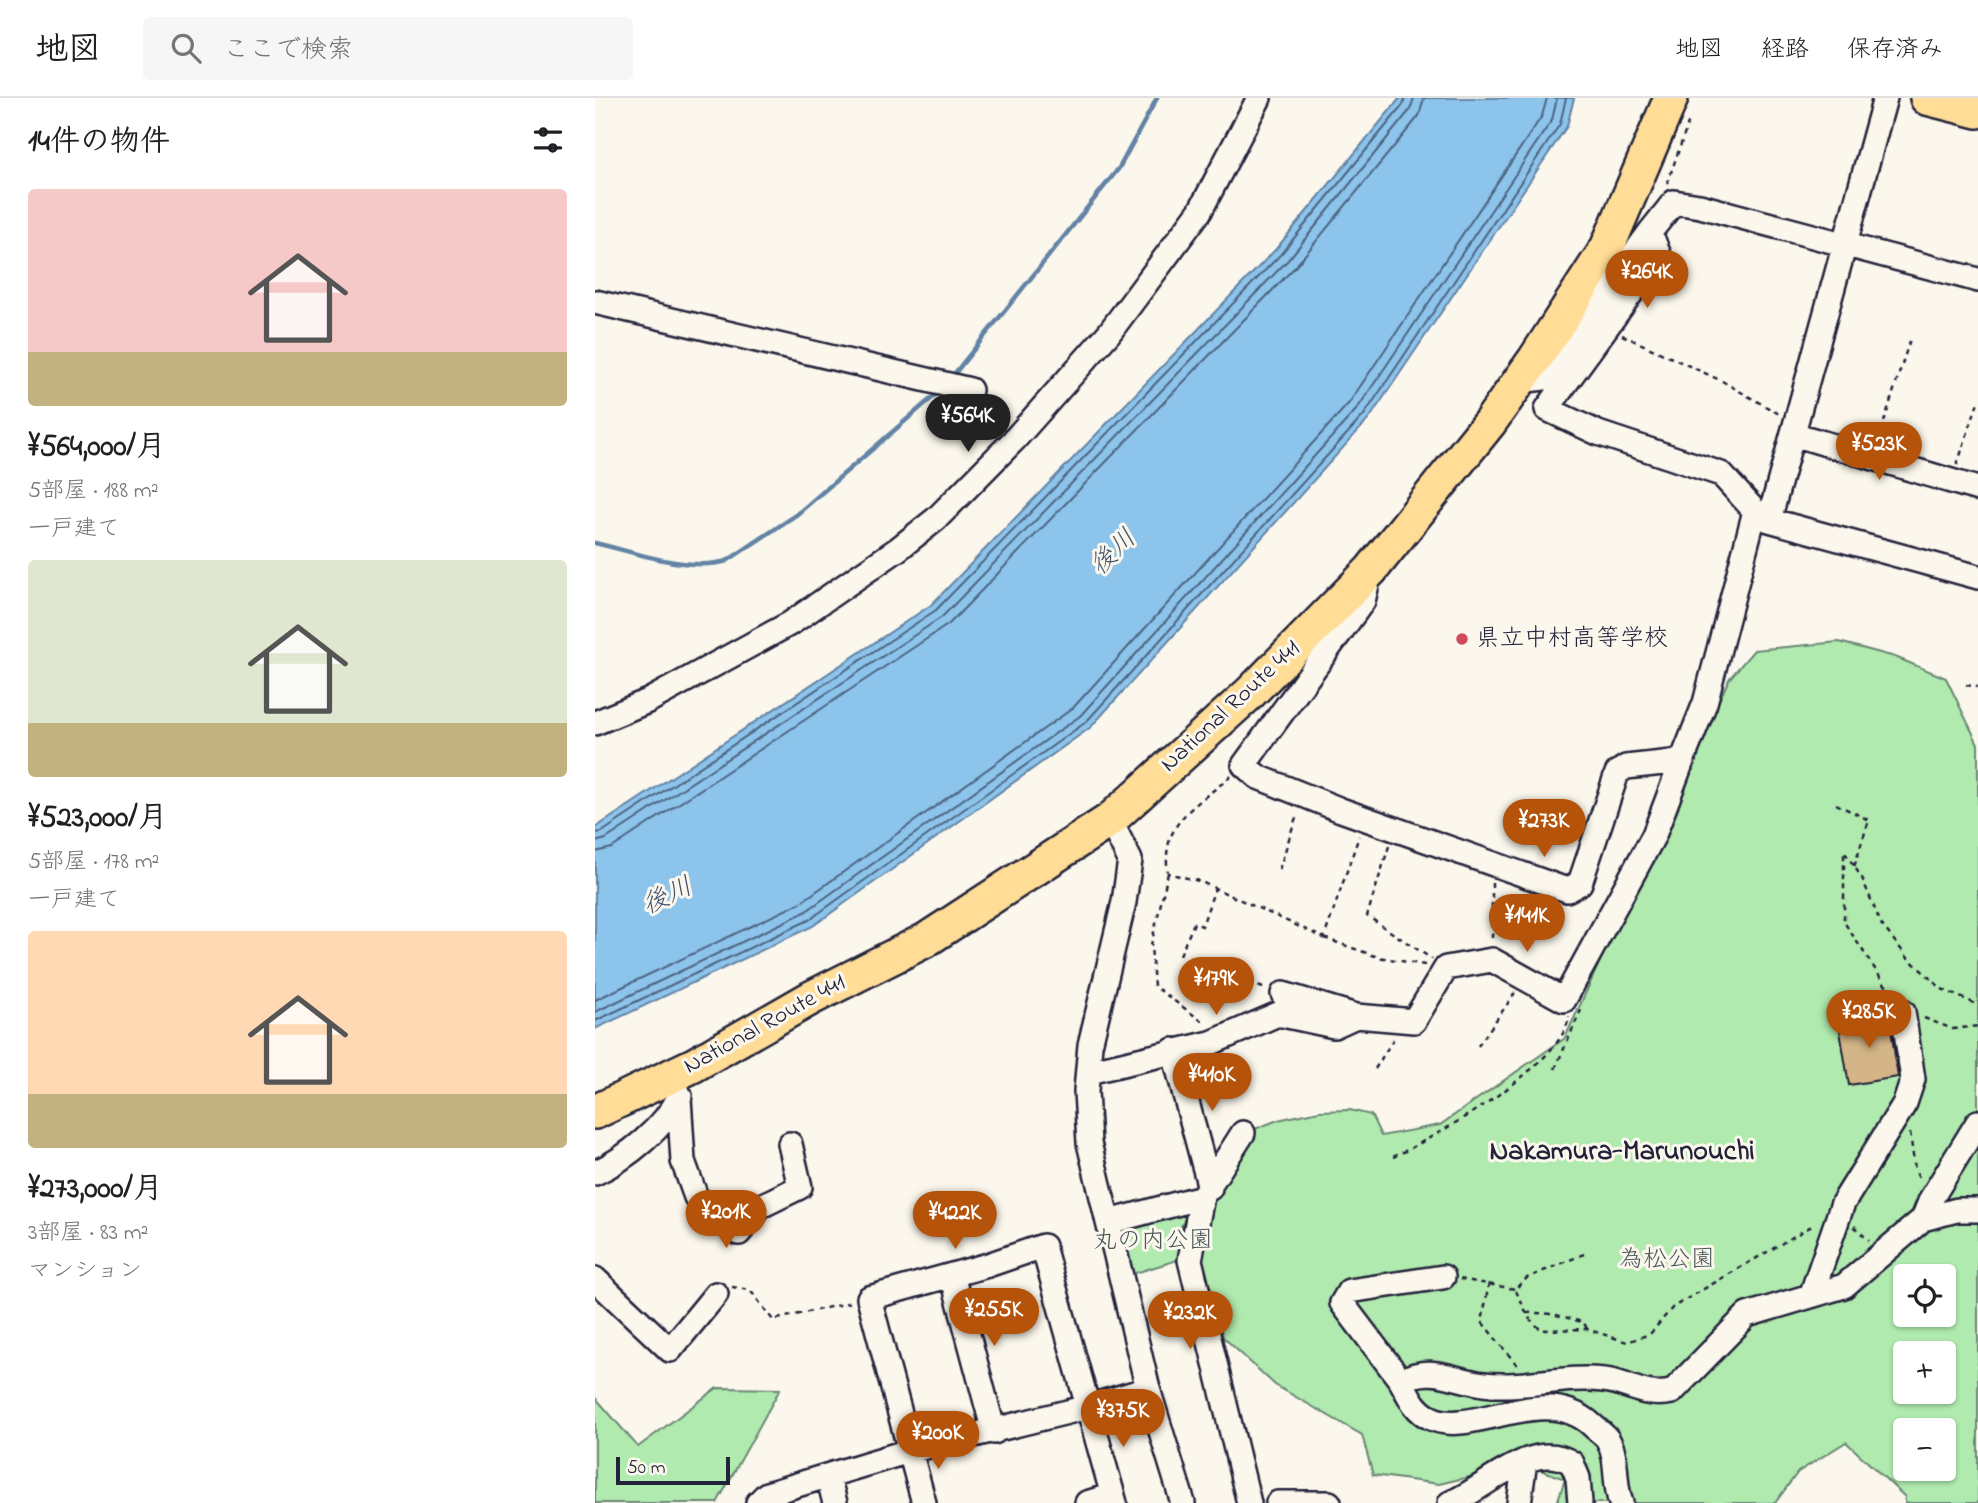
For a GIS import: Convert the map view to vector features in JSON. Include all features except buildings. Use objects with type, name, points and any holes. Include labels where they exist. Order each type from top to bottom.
[{"type":"highway","points":[[1927,98],[1978,111]]},
{"type":"highway","name":"National Route 441","points":[[595,1112],[694,1065],[810,998],[926,940],[1110,820],[1250,693],[1371,570],[1431,497],[1519,381],[1607,248],[1680,107]]},
{"type":"street","points":[[595,723],[648,701],[791,623],[898,549],[936,519],[1014,439],[1109,333],[1200,211],[1259,98]]},
{"type":"street","points":[[1283,994],[1356,1016],[1414,1021],[1446,968],[1492,960],[1565,1000],[1654,835],[1705,703],[1762,516],[1794,428],[1885,98]]},
{"type":"street","points":[[1519,381],[1544,378],[1674,202],[1700,206],[1845,243],[1978,280]]},
{"type":"street","points":[[1650,232],[1659,255],[1547,409],[1598,433],[1721,474],[1762,516],[1978,577]]},
{"type":"street","points":[[595,302],[970,390]]},
{"type":"street","points":[[1794,428],[1873,458],[1978,489]]},
{"type":"street","points":[[1371,570],[1363,601],[1244,765],[1258,776],[1394,829],[1567,890],[1580,883],[1617,773],[1626,766],[1682,761]]},
{"type":"street","points":[[1110,820],[1130,860],[1124,902],[1090,1045],[1089,1143],[1148,1389],[1183,1503]]},
{"type":"street","points":[[1812,1293],[1841,1207],[1905,1103],[1913,1079],[1903,1012]]},
{"type":"street","points":[[1088,1072],[1211,1043],[1278,1014],[1334,1026],[1356,1016]]},
{"type":"street","points":[[1173,1050],[1206,1193]]},
{"type":"street","points":[[595,1173],[612,1165],[670,1116],[694,1065]]},
{"type":"street","points":[[679,1098],[683,1161],[696,1197],[739,1233],[761,1206],[800,1187],[790,1144]]},
{"type":"street","points":[[1401,1381],[1425,1371],[1486,1385],[1531,1381],[1606,1380],[1655,1395],[1672,1392],[1747,1315],[1812,1293],[1844,1286],[1883,1253],[1927,1209],[1978,1122]]},
{"type":"street","points":[[1243,1133],[1206,1193],[1190,1260],[1249,1503]]},
{"type":"street","points":[[1108,1222],[1206,1193]]},
{"type":"street","points":[[1927,1209],[1978,1210]]},
{"type":"street","points":[[924,1503],[869,1298],[952,1275],[1043,1245],[1114,1499],[1087,1503]]},
{"type":"street","points":[[952,1275],[994,1432]]},
{"type":"street","points":[[1443,1277],[1349,1291],[1342,1303],[1401,1381],[1417,1408],[1432,1419],[1450,1422],[1528,1408],[1554,1409],[1581,1415],[1608,1439],[1621,1503]]},
{"type":"street","points":[[595,1279],[670,1350],[716,1294]]},
{"type":"street","points":[[758,1503],[767,1494],[909,1451],[994,1432],[1148,1389]]},
{"type":"street","points":[[1450,1503],[1525,1461],[1551,1456],[1572,1463],[1578,1478],[1580,1503]]},
{"type":"street","points":[[1519,1503],[1525,1461]]},
{"type":"street","points":[[828,1476],[835,1503]]},
{"type":"street","points":[[1279,1503],[1329,1503]]},
{"type":"path","points":[[1674,202],[1663,194],[1680,107]]},
{"type":"path","points":[[1607,327],[1722,381],[1794,428]]},
{"type":"path","points":[[1873,458],[1910,339]]},
{"type":"path","points":[[1952,481],[1978,402]]},
{"type":"path","points":[[1966,685],[1978,687]]},
{"type":"path","points":[[1206,1024],[1154,986],[1151,945],[1168,873],[1165,852],[1175,823],[1244,765]]},
{"type":"path","points":[[1279,870],[1304,794]]},
{"type":"path","points":[[1836,804],[1869,820],[1854,867]]},
{"type":"path","points":[[1324,938],[1365,818]]},
{"type":"path","points":[[1394,829],[1367,916],[1446,968]]},
{"type":"path","points":[[1903,1012],[1844,922],[1844,851],[1881,924],[1908,958],[1942,989],[1978,1005]]},
{"type":"path","points":[[1492,864],[1492,960]]},
{"type":"path","points":[[1168,873],[1215,888],[1324,938],[1378,957],[1446,968]]},
{"type":"path","points":[[1180,956],[1194,923],[1202,926],[1215,888]]},
{"type":"path","points":[[1202,966],[1283,994]]},
{"type":"path","points":[[1478,1046],[1525,978]]},
{"type":"path","points":[[1393,1157],[1439,1135],[1522,1077],[1555,1047],[1569,1023],[1569,1010],[1565,1000]]},
{"type":"path","points":[[1374,1069],[1406,1020]]},
{"type":"path","points":[[1941,1024],[1953,1029],[1978,1026]]},
{"type":"path","points":[[1905,1103],[1915,1170],[1927,1209]]},
{"type":"path","points":[[1515,1289],[1526,1313],[1541,1330],[1587,1329],[1627,1342],[1650,1334],[1673,1307],[1809,1229],[1841,1207],[1883,1253]]},
{"type":"path","points":[[1515,1289],[1527,1278],[1584,1254]]},
{"type":"path","points":[[1443,1277],[1515,1289]]},
{"type":"path","points":[[1489,1283],[1482,1322],[1531,1381]]},
{"type":"path","points":[[716,1294],[729,1286],[750,1290],[773,1320],[869,1298]]},
{"type":"path","points":[[1526,1313],[1546,1312],[1566,1317],[1584,1323],[1587,1329]]},
{"type":"green space","name":"為松公園","points":[[1839,642],[1895,657],[1946,678],[1978,744],[1978,1503],[1905,1503],[1905,1497],[1846,1442],[1798,1472],[1775,1503],[1557,1503],[1565,1479],[1524,1464],[1439,1484],[1373,1475],[1362,1435],[1275,1385],[1223,1337],[1199,1259],[1201,1233],[1218,1187],[1252,1130],[1278,1120],[1319,1111],[1350,1110],[1371,1115],[1381,1136],[1440,1125],[1565,1038],[1729,679],[1754,650]]},
{"type":"green space","name":"丸の内公園","points":[[1189,1211],[1180,1229],[1184,1258],[1132,1274],[1119,1225]]},
{"type":"green space","points":[[717,1388],[780,1389],[717,1503],[595,1503],[595,1397],[638,1447]]},
{"type":"water","name":"後川","points":[[1400,98],[1574,98],[1567,126],[1369,419],[1091,727],[813,926],[595,1029],[595,828],[931,605],[1276,249]]},
{"type":"waterway","points":[[951,378],[1119,168],[1157,98]]},
{"type":"waterway","points":[[595,543],[678,563],[711,564],[727,561],[796,515],[941,390]]},
{"type":"place","name":"県立中村高等学校","points":[[1462,639]]},
{"type":"district","name":"Nakamura-Marunouchi","points":[[1622,1152]]}]
